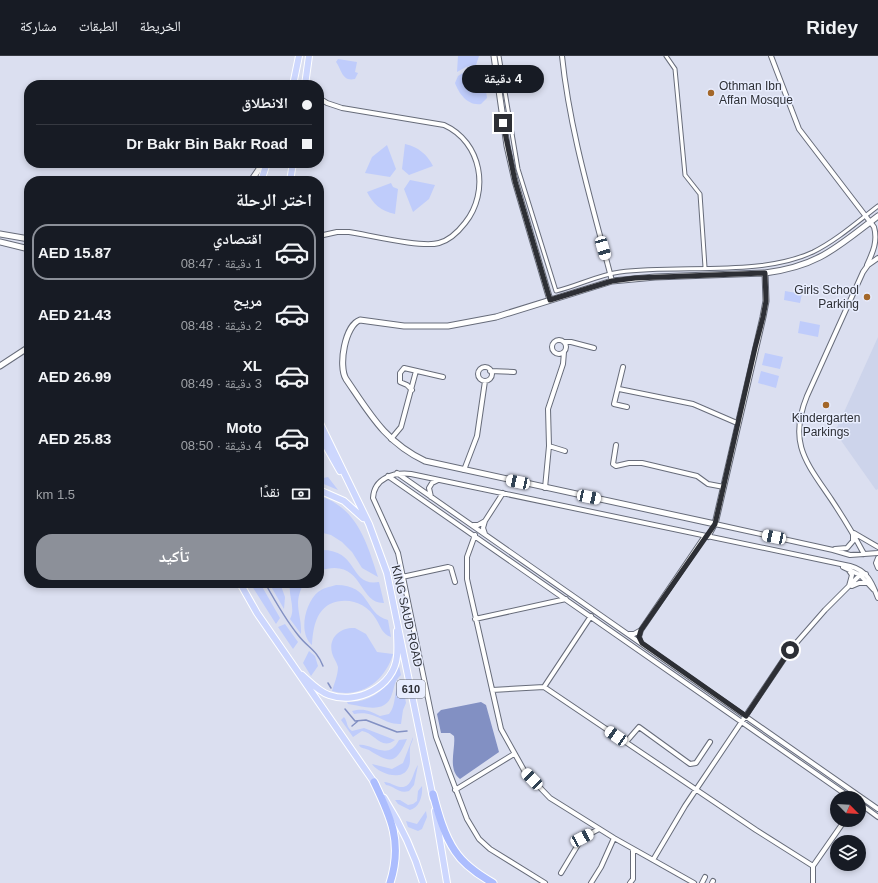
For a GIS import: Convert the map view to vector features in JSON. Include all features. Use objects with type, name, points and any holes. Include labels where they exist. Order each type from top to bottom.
[{"type":"highway","points":[[374,782],[388,810],[395,832],[395,868],[390,883]]},
{"type":"highway","points":[[433,794],[439,817],[455,852],[476,873],[493,883]]},
{"type":"main road","points":[[293,80],[299,56]]},
{"type":"main road","points":[[306,80],[309,56]]},
{"type":"main road","points":[[324,432],[356,500]]},
{"type":"main road","points":[[324,443],[356,500]]},
{"type":"main road","points":[[324,492],[344,501],[368,524]]},
{"type":"main road","name":"KING SAUD ROAD","points":[[356,500],[368,524],[387,573],[433,794],[447,883]]},
{"type":"main road","points":[[243,588],[257,613],[374,782],[399,821],[412,849],[423,883]]},
{"type":"main road","points":[[247,588],[257,613]]},
{"type":"main road","points":[[295,668],[321,691],[328,695],[345,698],[370,693],[388,677],[398,656],[396,615]]},
{"type":"street","points":[[494,56],[504,125],[515,181],[550,300]]},
{"type":"street","points":[[499,56],[518,169],[554,290],[610,274],[650,269],[770,264],[798,258],[829,243],[878,206]]},
{"type":"street","points":[[562,56],[572,116],[585,178],[612,281]]},
{"type":"street","points":[[666,56],[675,69],[686,175],[700,194],[705,267]]},
{"type":"street","points":[[771,56],[799,130],[871,222],[877,238],[875,246],[807,396],[801,412],[800,423],[801,444],[807,463],[864,554]]},
{"type":"street","points":[[324,102],[342,108],[444,125],[451,128],[464,139],[473,152],[479,170],[479,182],[477,200],[470,217],[457,232],[439,243],[423,244],[348,232],[324,235]]},
{"type":"street","points":[[878,216],[841,246],[817,259],[796,267],[765,273],[655,277],[612,281],[496,317],[448,326],[404,326],[360,320],[354,323],[349,330],[342,363],[343,375],[381,429],[404,450],[425,461],[833,550],[850,555],[878,553]]},
{"type":"street","points":[[0,234],[24,238]]},
{"type":"street","points":[[0,242],[24,248]]},
{"type":"street","points":[[863,272],[872,261],[878,258]]},
{"type":"street","points":[[642,643],[639,637],[641,630],[715,524],[737,423],[763,317],[766,301],[765,273]]},
{"type":"street","points":[[564,352],[556,354],[553,351],[552,347],[555,341],[571,342],[594,348]]},
{"type":"street","points":[[545,488],[550,446],[548,410],[563,364],[564,352],[566,348],[564,342]]},
{"type":"street","points":[[0,366],[24,350]]},
{"type":"street","points":[[623,367],[614,404],[627,407]]},
{"type":"street","points":[[412,388],[400,382],[400,373],[404,368],[443,377]]},
{"type":"street","points":[[485,381],[480,378],[478,372],[483,368],[490,371],[514,372]]},
{"type":"street","points":[[391,439],[401,427],[416,371]]},
{"type":"street","points":[[464,470],[477,436],[485,381],[490,377],[490,371]]},
{"type":"street","points":[[618,389],[693,404],[737,423]]},
{"type":"street","points":[[616,445],[614,464],[620,466],[629,463],[642,463],[697,476],[708,484],[724,487]]},
{"type":"street","points":[[550,446],[565,452]]},
{"type":"street","points":[[397,473],[642,643],[850,791]]},
{"type":"street","points":[[545,883],[500,857],[479,839],[467,819],[436,737],[394,544],[373,498],[378,484],[388,476],[397,473],[411,474],[837,565],[853,567],[867,575],[873,583],[877,597]]},
{"type":"street","points":[[388,476],[475,535],[841,791]]},
{"type":"street","points":[[432,497],[429,492],[431,485],[434,481],[440,480]]},
{"type":"street","points":[[485,534],[483,528],[485,521],[502,493]]},
{"type":"street","points":[[471,524],[478,525],[485,521]]},
{"type":"street","points":[[852,533],[878,547]]},
{"type":"street","points":[[833,550],[847,548],[853,541],[852,533]]},
{"type":"street","points":[[475,535],[467,557],[466,568],[475,618],[501,729],[525,772],[550,798],[614,838],[694,883]]},
{"type":"street","points":[[877,559],[878,568]]},
{"type":"street","points":[[522,568],[526,563]]},
{"type":"street","points":[[837,565],[860,575],[871,585],[877,597]]},
{"type":"street","points":[[402,577],[448,567],[451,568],[455,582]]},
{"type":"street","points":[[846,568],[852,575],[848,588]]},
{"type":"street","points":[[653,860],[696,790],[790,650],[825,610],[860,575],[867,575]]},
{"type":"street","points":[[848,588],[859,583],[871,585]]},
{"type":"street","points":[[475,618],[566,599]]},
{"type":"street","points":[[544,687],[591,616]]},
{"type":"street","points":[[628,634],[634,634],[641,630]]},
{"type":"street","points":[[492,690],[544,687],[696,790],[813,866]]},
{"type":"street","points":[[626,742],[639,727],[690,764],[696,763],[710,742]]},
{"type":"street","points":[[455,790],[514,754]]},
{"type":"street","points":[[866,802],[878,809]]},
{"type":"street","points":[[866,808],[878,817]]},
{"type":"street","points":[[813,883],[813,866],[840,827]]},
{"type":"street","points":[[561,873],[582,838],[599,828]]},
{"type":"street","points":[[591,883],[601,867],[614,838]]},
{"type":"street","points":[[630,883],[633,879],[631,855],[633,849]]},
{"type":"street","points":[[702,883],[705,877]]},
{"type":"shaded area","points":[[458,56],[479,56],[476,65],[466,67],[457,72]]},
{"type":"shaded area","points":[[338,59],[357,62],[355,72],[358,73],[355,79],[347,79],[343,75],[336,62]]},
{"type":"shaded area","points":[[469,69],[477,72],[486,91],[487,98],[481,104],[468,101],[459,91],[455,83],[458,76]]},
{"type":"shaded area","points":[[405,144],[422,152],[433,166],[409,175],[402,169]]},
{"type":"shaded area","points":[[387,145],[396,169],[390,177],[365,173],[372,157]]},
{"type":"shaded area","points":[[410,180],[435,185],[429,199],[413,212],[404,189]]},
{"type":"shaded area","points":[[391,183],[393,187],[398,189],[395,214],[378,206],[367,192]]},
{"type":"shaded area","points":[[785,291],[802,294],[800,303],[784,300]]},
{"type":"shaded area","points":[[800,321],[820,325],[818,337],[798,333]]},
{"type":"shaded area","points":[[878,337],[878,489],[876,490],[835,432]]},
{"type":"shaded area","points":[[765,353],[783,357],[780,369],[762,365]]},
{"type":"shaded area","points":[[761,371],[779,376],[776,388],[758,383]]},
{"type":"shaded area","points":[[328,477],[338,490],[324,484],[324,478]]},
{"type":"shaded area","points":[[324,498],[332,501],[343,509],[359,528],[365,539],[378,577],[362,568],[352,552],[342,542],[331,535],[324,533]]},
{"type":"shaded area","points":[[324,550],[332,551],[341,555],[348,561],[362,579],[369,582],[379,582],[384,603],[375,601],[369,596],[352,575],[344,570],[334,568],[324,570]]},
{"type":"shaded area","points":[[336,585],[348,586],[356,589],[362,594],[374,612],[388,620],[391,637],[384,632],[372,613],[362,605],[356,602],[343,601],[330,604],[321,612],[314,628],[312,645],[305,633],[304,626],[307,610],[313,597],[318,592]]},
{"type":"shaded area","points":[[253,588],[263,588],[280,618],[276,624]]},
{"type":"shaded area","points":[[272,588],[282,588],[285,597],[284,609]]},
{"type":"shaded area","points":[[290,588],[302,588],[298,603],[301,634],[290,619],[292,615],[292,606]]},
{"type":"shaded area","points":[[285,624],[298,642],[293,649],[278,627]]},
{"type":"shaded area","points":[[355,628],[366,634],[377,652],[393,654],[384,672],[378,680],[370,686],[353,692],[343,693],[332,691],[337,676],[338,667],[332,653],[332,642],[341,631]]},
{"type":"shaded area","points":[[309,651],[315,656],[318,666],[311,676],[303,663]]},
{"type":"shaded area","points":[[399,666],[401,675],[396,682],[389,701],[385,705],[373,708],[348,704],[347,702],[365,700],[379,692],[390,681]]},
{"type":"shaded area","points":[[402,680],[406,703],[403,710],[401,724],[394,724],[368,714],[354,714],[352,711],[367,710],[380,716],[389,714],[392,710],[397,687]]},
{"type":"shaded area","points":[[481,702],[486,705],[499,752],[460,779],[456,775],[453,764],[454,736],[450,733],[441,733],[437,714],[441,710]]},
{"type":"shaded area","points":[[344,717],[352,731],[364,728],[395,740],[386,744],[382,743],[367,732],[362,731],[353,737],[341,720]]},
{"type":"shaded area","points":[[413,737],[410,747],[409,765],[404,773],[394,775],[384,773],[372,764],[392,769],[403,763]]},
{"type":"shaded area","points":[[407,739],[400,753],[392,759],[383,758],[369,750],[362,748],[359,745],[385,751],[390,750],[399,740]]},
{"type":"shaded area","points":[[418,765],[414,785],[409,791],[399,791],[386,785],[384,782],[404,787],[410,783]]},
{"type":"shaded area","points":[[422,786],[420,800],[413,809],[410,810],[398,804],[395,800],[400,800],[408,805],[413,804],[417,801],[418,791]]},
{"type":"shaded area","points":[[426,811],[427,817],[422,829],[418,831],[408,827],[406,821],[417,824]]},
{"type":"waterway","points":[[268,588],[289,623],[318,656],[323,666]]},
{"type":"waterway","points":[[328,683],[331,688]]},
{"type":"waterway","points":[[345,709],[355,721],[366,720],[397,732],[407,731]]},
{"type":"waterway","points":[[352,726],[358,721]]},
{"type":"place","name":"Othman Ibn Affan Mosque","points":[[711,93]]},
{"type":"place","name":"Girls School Parking","points":[[867,297]]},
{"type":"place","name":"Kindergarten Parkings","points":[[826,405]]},
{"type":"route","points":[[503,123],[515,181],[550,300],[612,281],[635,278],[765,273],[766,301],[763,317],[737,423],[715,524],[708,537],[705,536],[641,630],[639,639],[642,643],[746,716],[790,650]]}]
